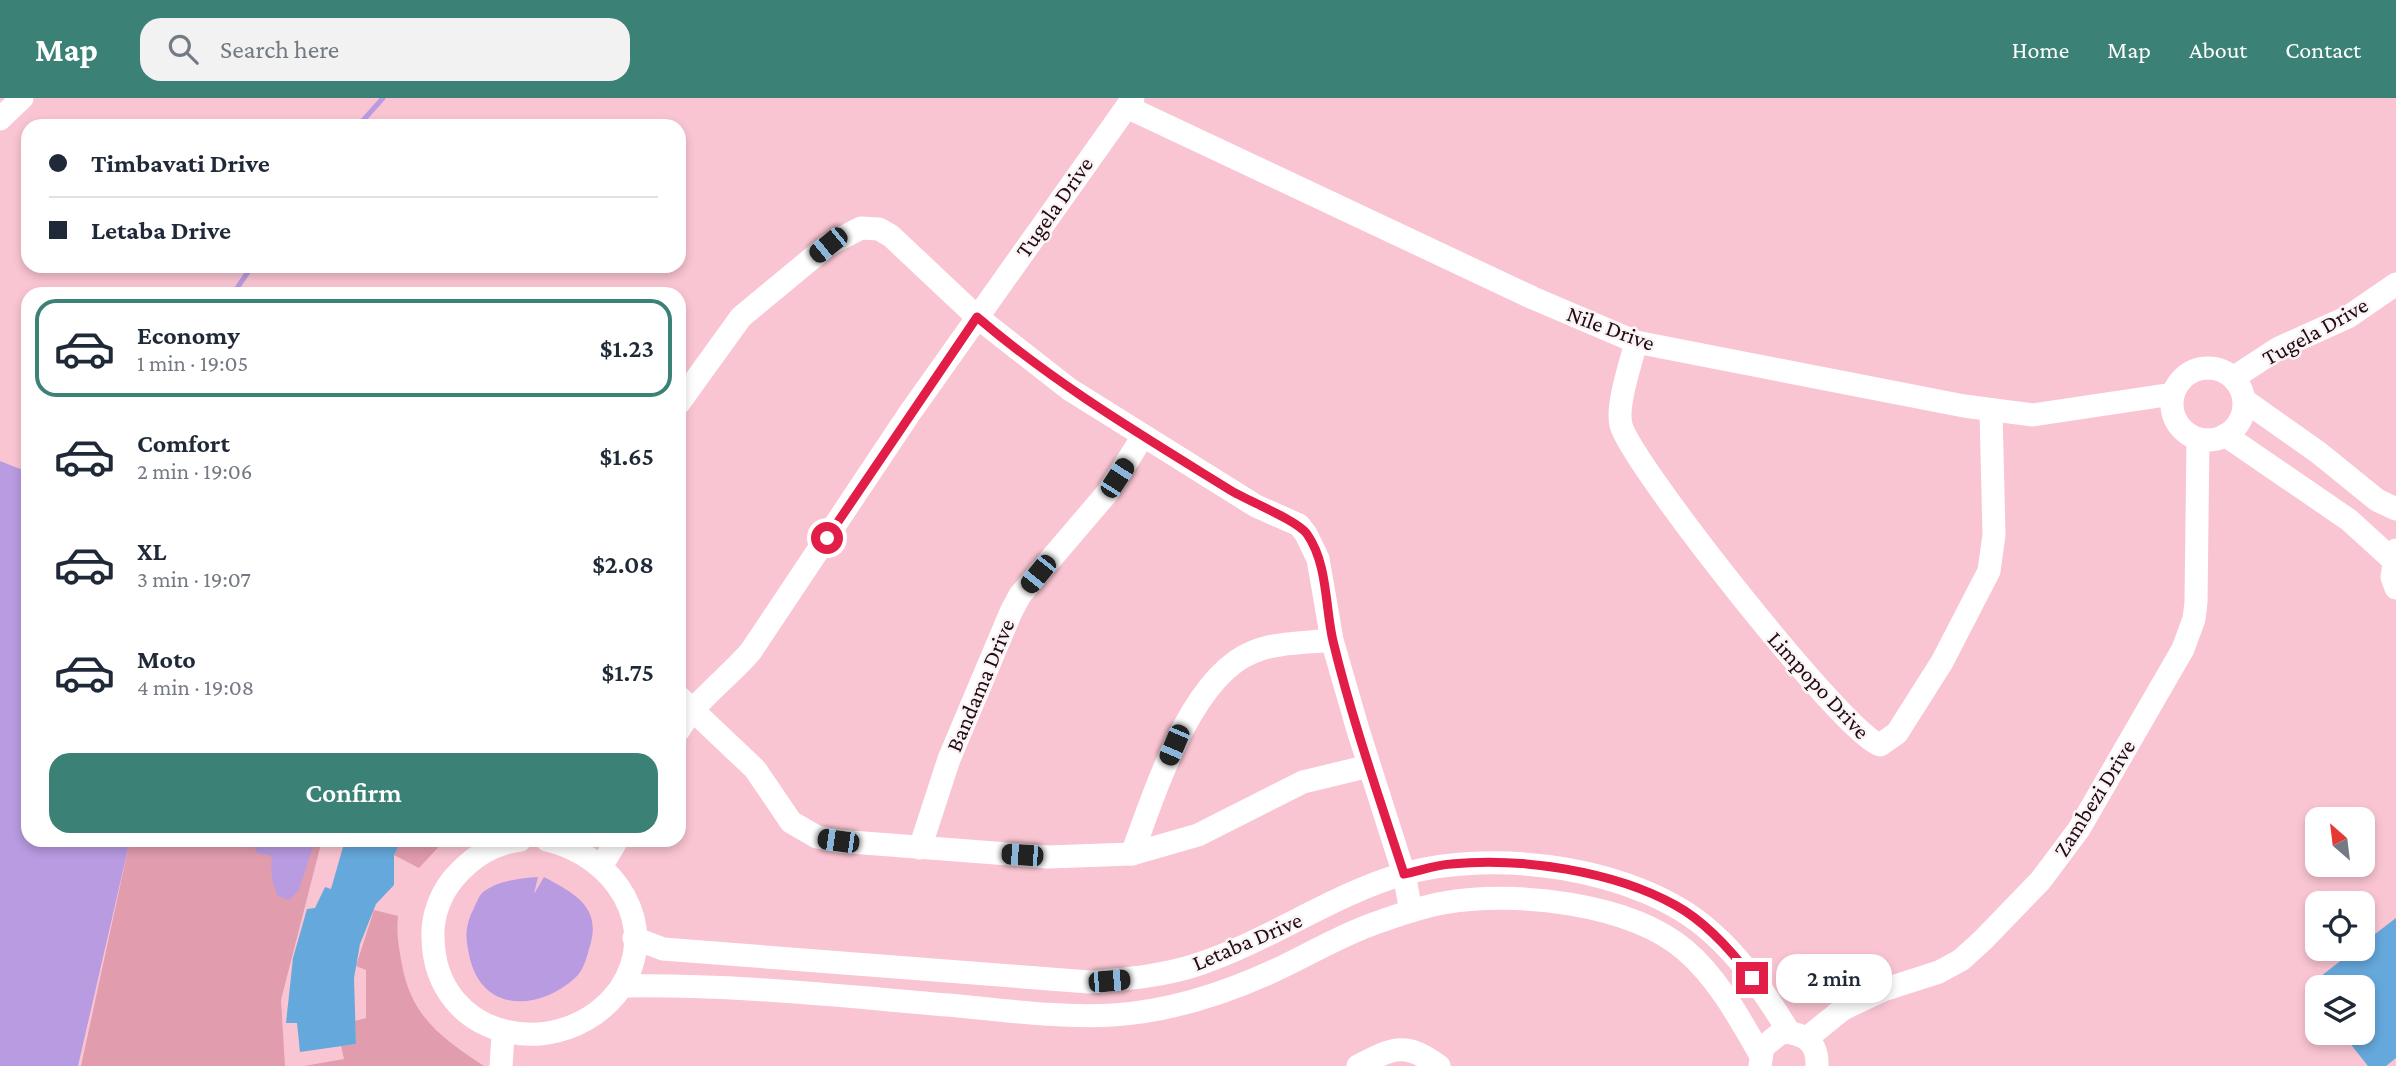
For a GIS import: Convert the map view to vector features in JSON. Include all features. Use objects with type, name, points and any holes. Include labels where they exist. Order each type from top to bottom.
[{"type":"street","points":[[0,119],[22,98]]},
{"type":"street","name":"Tugela Drive","points":[[686,703],[726,680],[751,651],[977,317],[1130,102]]},
{"type":"street","name":"Nile Drive","points":[[1130,102],[1533,298],[1636,342],[1992,411],[2054,413],[2173,394]]},
{"type":"street","points":[[686,392],[741,317],[828,245],[852,230],[869,227],[891,236],[977,317],[1069,389],[1256,506],[1299,525],[1318,559],[1332,640],[1404,874],[1411,911]]},
{"type":"street","name":"Tugela Drive","points":[[2233,378],[2279,348],[2348,317],[2396,284]]},
{"type":"street","name":"Limpopo Drive","points":[[1636,342],[1620,415],[1623,432],[1634,453],[1773,638],[1849,722],[1873,743],[1880,745],[1891,740],[1942,662],[1989,571],[1994,535],[1992,411]]},
{"type":"street","points":[[2244,400],[2238,424],[2225,435],[2209,440],[2198,439],[2179,426],[2172,405],[2173,394],[2187,375],[2198,370],[2211,369],[2233,378],[2244,400],[2319,453],[2377,500],[2396,509]]},
{"type":"street","points":[[2225,435],[2394,554],[2396,588]]},
{"type":"street","name":"Bandama Drive","points":[[920,848],[949,759],[1020,595],[1108,492],[1143,436]]},
{"type":"street","name":"Zambezi Drive","points":[[1760,1060],[1768,1040],[1782,1032],[1798,1035],[1863,998],[1939,972],[1961,960],[2041,880],[2079,829],[2183,649],[2194,619],[2198,439]]},
{"type":"street","points":[[1132,854],[1180,732],[1228,668],[1255,650],[1332,640]]},
{"type":"street","points":[[686,703],[755,769],[800,831],[838,841],[1048,857],[1132,854],[1198,835],[1303,782],[1369,766]]},
{"type":"street","points":[[493,847],[468,861],[444,889],[432,923],[433,959],[446,993],[471,1020],[503,1036],[526,1040],[550,1039],[572,1032],[592,1021],[609,1005],[622,986],[631,963],[634,938],[630,911],[620,886],[602,865],[575,847]]},
{"type":"street","points":[[602,865],[613,847]]},
{"type":"street","name":"Letaba Drive","points":[[634,938],[663,949],[1089,982],[1128,979],[1198,964],[1246,945],[1362,888],[1404,874],[1450,864],[1541,864],[1613,880],[1675,905],[1712,932],[1798,1035],[1814,1046],[1817,1066]]},
{"type":"street","name":"Letaba Drive","points":[[622,986],[749,989],[1028,1012],[1126,1014],[1160,1009],[1226,992],[1370,925],[1411,911],[1467,900],[1527,900],[1616,914],[1650,927],[1684,949],[1700,964],[1760,1060]]},
{"type":"street","points":[[502,1066],[503,1036]]},
{"type":"street","points":[[1358,1066],[1402,1048],[1413,1049],[1438,1066]]},
{"type":"shaded area","points":[[0,461],[21,469],[21,847],[128,847],[78,1066],[0,1066]]},
{"type":"shaded area","points":[[128,847],[320,847],[281,1000],[285,1066],[81,1066]]},
{"type":"shaded area","points":[[255,847],[313,847],[299,890],[289,900],[278,896],[276,891],[271,872],[272,856],[257,853]]},
{"type":"shaded area","points":[[398,847],[438,847],[419,868],[394,855]]},
{"type":"shaded area","points":[[538,877],[534,894],[544,877],[576,896],[584,904],[592,923],[587,957],[575,978],[561,989],[530,1001],[500,998],[487,990],[477,977],[470,959],[467,947],[469,918],[479,897],[488,889],[509,881]]},
{"type":"shaded area","points":[[374,910],[398,916],[402,965],[413,999],[421,1013],[442,1036],[484,1066],[304,1066],[344,1059],[341,1046],[356,1044],[355,1021],[366,1018],[366,970],[356,966]]},
{"type":"building","points":[[343,847],[398,847],[394,855],[394,885],[376,904],[360,944],[354,978],[356,1044],[300,1052],[297,1023],[286,1023],[293,958],[307,909],[315,908],[325,887],[331,889]]},
{"type":"building","points":[[2396,918],[2396,1058],[2386,1066],[2368,1066],[2351,1045],[2375,1045],[2375,975],[2322,975],[2340,961],[2375,961],[2375,934]]},
{"type":"waterway","points":[[364,119],[383,98]]},
{"type":"waterway","points":[[238,287],[247,273]]},
{"type":"route","points":[[827,538],[977,317],[1004,341],[1069,389],[1256,506],[1299,525],[1306,534],[1318,559],[1332,640],[1404,874],[1450,864],[1541,864],[1613,880],[1675,905],[1712,932],[1752,978]]}]
